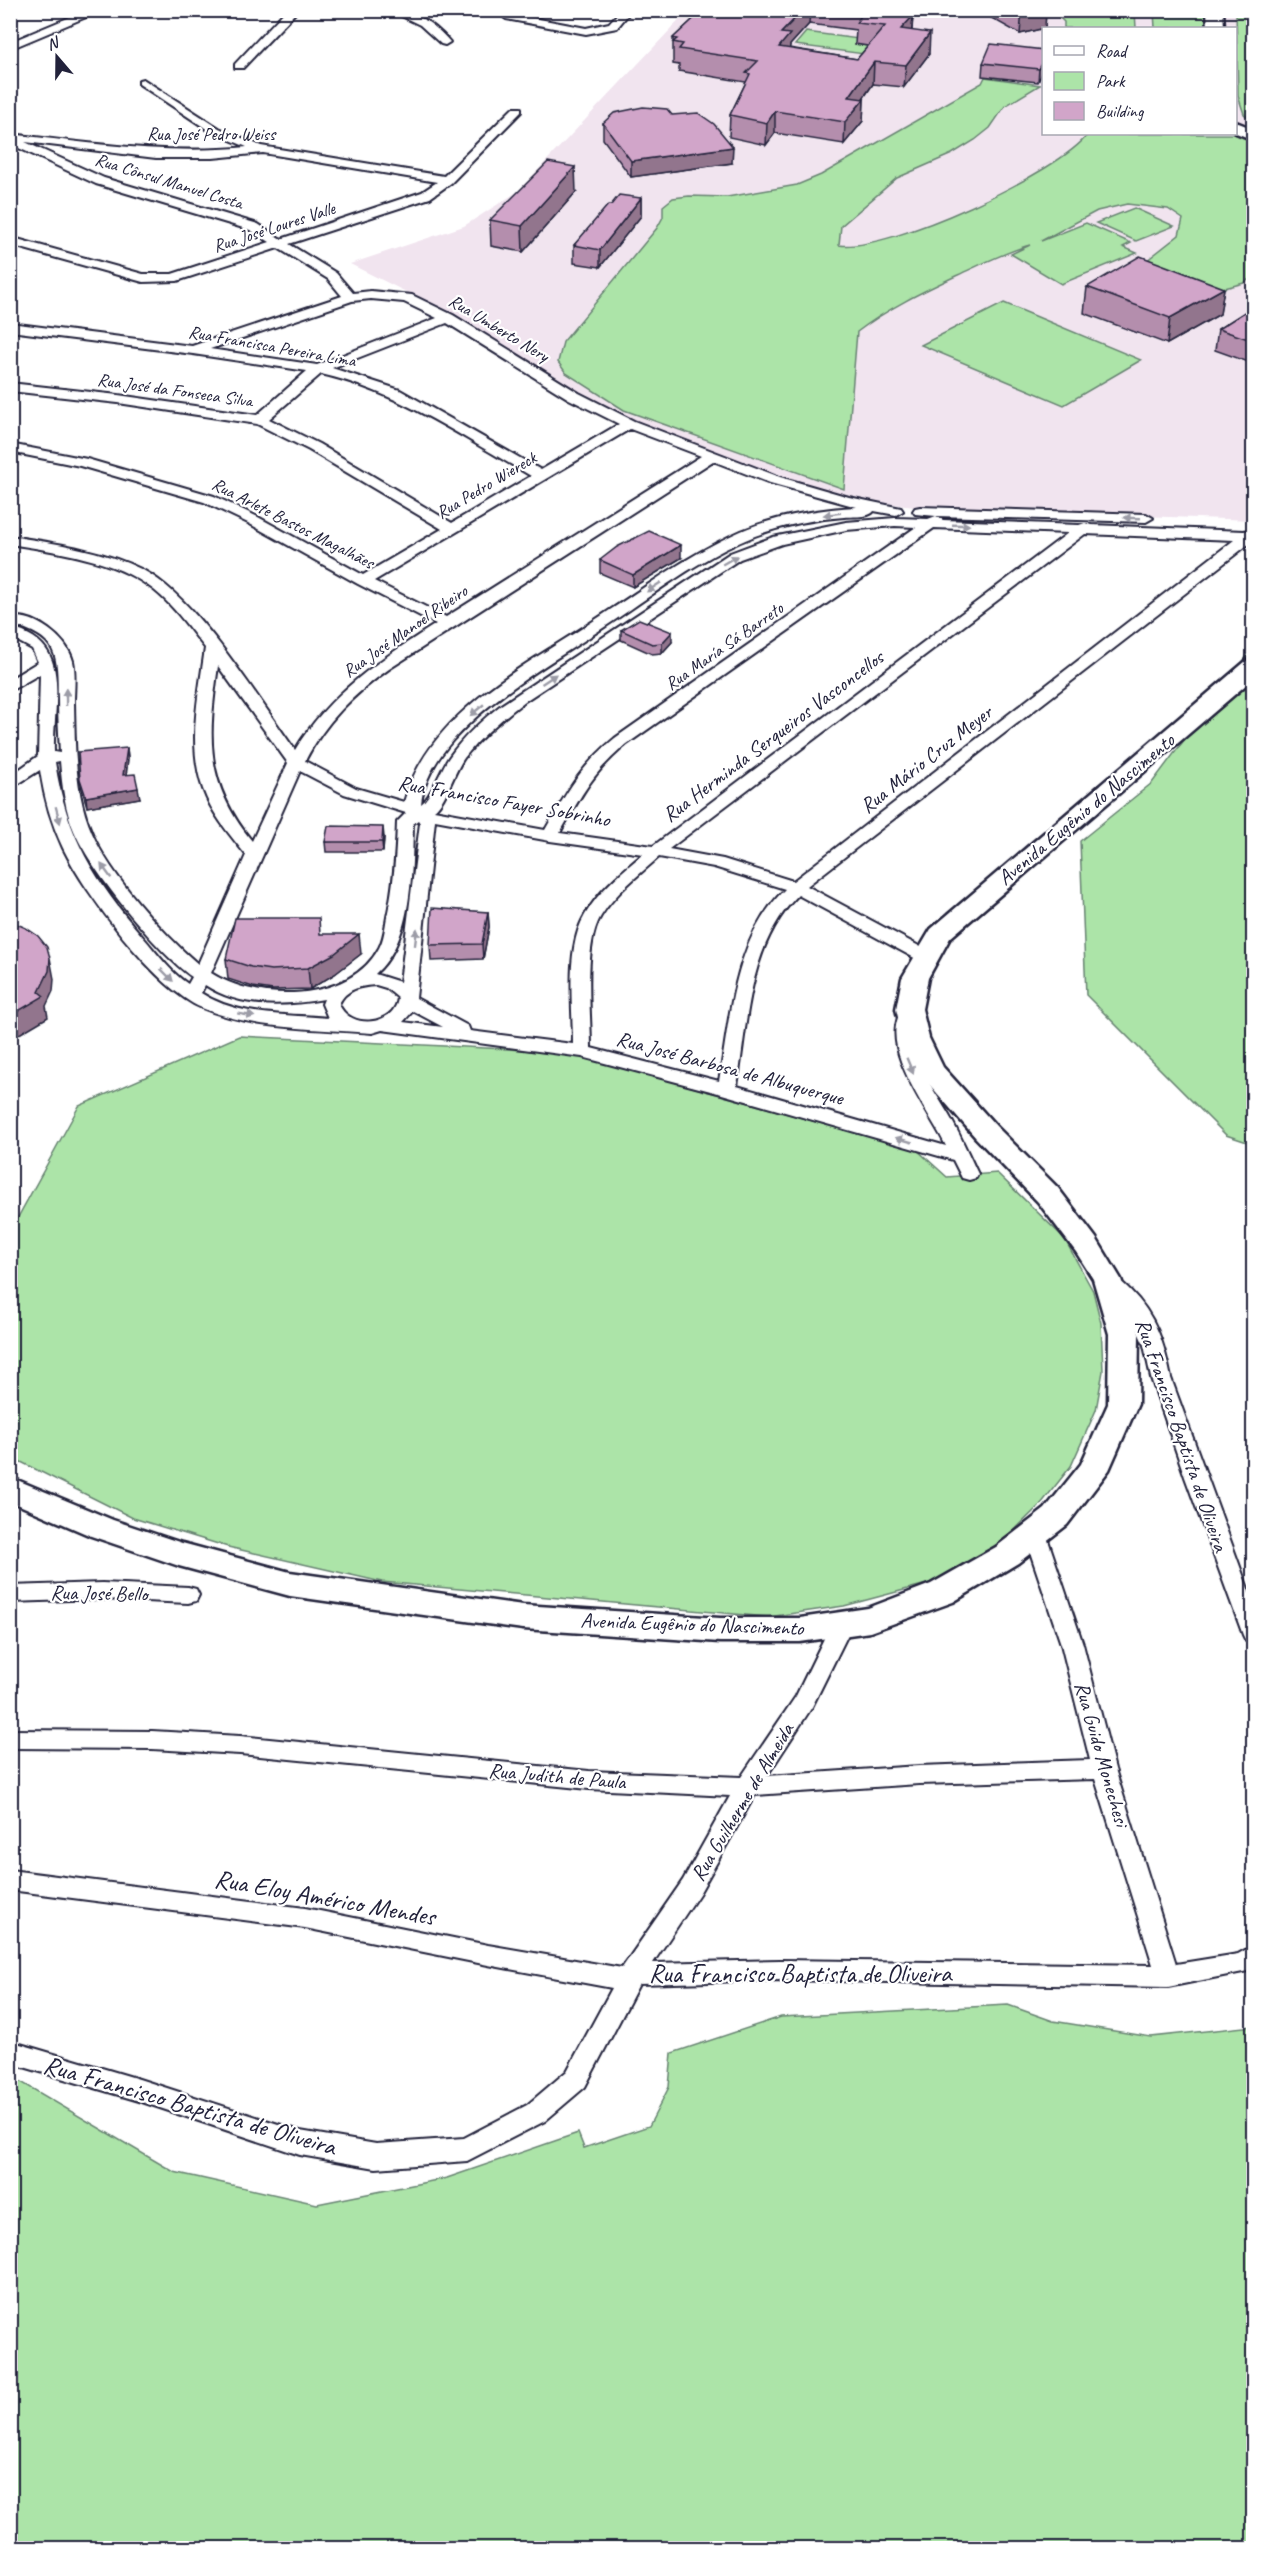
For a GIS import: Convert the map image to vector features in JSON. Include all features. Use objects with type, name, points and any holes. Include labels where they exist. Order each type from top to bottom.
[{"type":"street","points":[[10,46],[98,10]]},
{"type":"street","points":[[239,66],[292,10]]},
{"type":"street","points":[[394,10],[409,13],[445,42]]},
{"type":"street","points":[[498,10],[586,31],[613,26],[625,12]]},
{"type":"street","points":[[1215,10],[1216,27]]},
{"type":"street","points":[[143,82],[215,130],[236,141],[263,149]]},
{"type":"street","name":"Rua José Loures Valle","points":[[10,241],[126,274],[159,279],[192,273],[426,195],[447,180],[517,110]]},
{"type":"street","points":[[1237,127],[1254,135]]},
{"type":"street","name":"Rua José Pedro Weiss","points":[[10,138],[156,154],[203,154],[263,149],[447,180]]},
{"type":"street","name":"Rua Cônsul Manuel Costa","points":[[10,138],[99,181],[237,220],[254,227],[332,276],[350,297]]},
{"type":"street","name":"Rua Umberto Nery","points":[[193,350],[350,297],[371,295],[407,298],[448,318],[574,396],[629,424],[776,480],[847,501],[896,511]]},
{"type":"street","points":[[260,420],[318,369],[448,318]]},
{"type":"street","name":"Rua Francisca Pereira Lima","points":[[10,327],[193,350],[318,369],[373,384],[395,393],[540,476]]},
{"type":"street","name":"Rua José da Fonseca Silva","points":[[10,387],[118,399],[260,420],[314,447],[451,528]]},
{"type":"street","name":"Rua Pedro Wiereck","points":[[363,581],[629,424]]},
{"type":"street","name":"Rua Arlete Bastos Magalhães","points":[[10,448],[82,462],[209,499],[446,623]]},
{"type":"street","name":"Rua José Manoel Ribeiro","points":[[192,994],[220,937],[253,854],[295,762],[321,722],[340,701],[368,677],[446,623],[711,456]]},
{"type":"street","name":"Rua Umberto Nery","points":[[776,480],[789,491],[796,507]]},
{"type":"street","points":[[796,507],[798,535]]},
{"type":"street","points":[[10,632],[30,639],[44,656],[46,664],[46,758],[58,817],[69,847],[83,872],[165,973],[205,1003],[229,1012],[261,1018],[349,1025],[360,1028],[384,1025],[402,1014],[407,998],[415,948],[428,822],[412,804],[419,778],[435,752],[454,729],[500,691],[707,552],[796,507],[855,512],[945,511],[1098,516],[1252,531]]},
{"type":"street","name":"Rua María Sá Barreto","points":[[550,836],[582,780],[597,761],[621,741],[933,524],[945,511]]},
{"type":"street","name":"Rua Herminda Serqueiros Vasconcellos","points":[[582,1051],[582,954],[585,933],[593,915],[614,889],[656,850],[1098,516]]},
{"type":"street","points":[[10,620],[46,632],[56,640],[63,652],[66,662],[74,796],[79,822],[102,866],[168,947],[201,976],[239,995],[266,1000],[288,1000],[336,992],[374,967],[387,951],[395,932],[404,874],[405,822],[434,803],[438,788],[448,771],[467,744],[494,717],[735,556],[798,535],[846,526],[895,522],[1082,530],[1252,531]]},
{"type":"street","name":"Rua Mário Cruz Meyer","points":[[727,1089],[747,972],[767,920],[796,887],[1252,531]]},
{"type":"street","name":"Rua Francisco Fayer Sobrinho","points":[[10,540],[85,554],[117,564],[159,587],[182,609],[213,648],[295,762],[350,791],[419,812],[550,836],[656,850],[717,863],[796,887],[926,957]]},
{"type":"street","points":[[678,571],[698,579]]},
{"type":"street","points":[[589,631],[607,640]]},
{"type":"street","points":[[213,648],[204,730],[204,755],[208,782],[219,808],[253,854]]},
{"type":"street","points":[[10,686],[46,664]]},
{"type":"street","name":"Avenida Eugênio do Nascimento","points":[[10,1488],[102,1528],[179,1554],[290,1584],[546,1619],[720,1630],[800,1630],[870,1620],[942,1593],[1007,1556],[1056,1517],[1094,1470],[1123,1404],[1124,1334],[1107,1279],[1086,1245],[1048,1196],[986,1132],[932,1071],[916,1038],[909,1009],[915,978],[940,934],[1254,666]]},
{"type":"street","points":[[500,691],[520,698]]},
{"type":"street","points":[[10,784],[46,758],[70,755]]},
{"type":"street","points":[[69,847],[88,842]]},
{"type":"street","points":[[404,874],[423,875]]},
{"type":"street","points":[[115,913],[133,906]]},
{"type":"street","name":"Avenida Eugênio do Nascimento","points":[[926,957],[929,978],[924,1006],[928,1034],[944,1068],[986,1132]]},
{"type":"street","points":[[354,982],[380,980],[391,983],[407,998]]},
{"type":"street","points":[[336,992],[331,999],[330,1007],[333,1014],[349,1025]]},
{"type":"street","name":"Rua José Barbosa de Albuquerque","points":[[407,998],[443,1022],[484,1038]]},
{"type":"street","points":[[909,1009],[903,1036],[907,1061],[938,1113],[969,1174]]},
{"type":"street","name":"Rua José Barbosa de Albuquerque","points":[[384,1025],[582,1051],[727,1089],[960,1156]]},
{"type":"street","name":"Rua Francisco Baptista de Oliveira","points":[[1107,1279],[1138,1310],[1154,1345],[1161,1378],[1187,1455],[1254,1635]]},
{"type":"street","name":"Rua Guido Monechesi","points":[[1035,1534],[1072,1644],[1104,1769],[1168,1976]]},
{"type":"street","name":"Rua José Bello","points":[[10,1594],[102,1591],[188,1595]]},
{"type":"street","name":"Rua Guilherme de Almeida","points":[[631,1977],[690,1887],[748,1786],[804,1701],[842,1624]]},
{"type":"street","name":"Rua Judith de Paula","points":[[10,1740],[141,1739],[240,1745],[589,1780],[748,1786],[919,1775],[1104,1769]]},
{"type":"street","name":"Rua Eloy Américo Mendes","points":[[10,1880],[305,1918],[488,1955],[631,1977]]},
{"type":"street","name":"Rua Francisco Baptista de Oliveira","points":[[10,2052],[139,2090],[300,2143],[376,2156],[467,2149],[536,2113],[576,2079],[631,1977],[780,1970],[1168,1976],[1244,1963],[1254,1955]]},
{"type":"shaded area","points":[[688,11],[1253,11],[1253,520],[921,508],[851,498],[812,487],[630,419],[587,398],[456,317],[350,264],[464,226],[517,192]]},
{"type":"green space","points":[[1053,11],[1135,11],[1136,27],[1064,27],[1064,22]]},
{"type":"green space","points":[[1154,11],[1207,11],[1207,27],[1155,27]]},
{"type":"green space","points":[[1236,11],[1253,11],[1253,121],[1244,114],[1238,96]]},
{"type":"green space","points":[[806,32],[859,39],[856,44],[871,47],[872,55],[795,45]]},
{"type":"green space","points":[[985,77],[1040,85],[1005,106],[990,128],[975,140],[952,154],[897,178],[841,226],[839,245],[862,244],[894,236],[971,207],[1044,168],[1071,150],[1087,135],[1236,135],[1253,142],[1253,276],[1244,283],[1217,290],[1146,261],[1179,235],[1183,219],[1168,209],[1127,204],[1097,211],[1041,241],[1086,223],[1131,243],[1123,247],[1137,253],[1061,284],[1011,254],[1030,245],[994,258],[918,294],[857,332],[844,489],[624,410],[566,373],[558,362],[563,342],[657,228],[663,217],[663,206],[673,198],[727,197],[797,185],[821,175],[982,83]]},
{"type":"green space","points":[[1134,208],[1174,226],[1136,241],[1096,223]]},
{"type":"green space","points":[[1004,303],[1141,360],[1064,405],[921,345]]},
{"type":"green space","points":[[1253,648],[1253,1144],[1226,1135],[1086,995],[1080,841],[1152,783]]},
{"type":"green space","points":[[239,1036],[567,1052],[917,1150],[947,1177],[997,1173],[1064,1238],[1093,1291],[1101,1323],[1103,1371],[1096,1410],[1071,1466],[1041,1504],[991,1553],[934,1582],[844,1606],[768,1617],[382,1582],[228,1547],[133,1518],[11,1457],[11,1230],[79,1106]]},
{"type":"green space","points":[[1008,2005],[1053,2021],[1151,2037],[1253,2026],[1253,2548],[11,2548],[11,2076],[174,2172],[317,2204],[447,2178],[578,2133],[584,2148],[649,2126],[669,2087],[672,2053],[781,2017]]},
{"type":"building","points":[[703,10],[803,10],[781,33],[790,34],[779,47],[857,59],[885,26],[856,23],[865,10],[884,10],[883,12],[913,16],[901,29],[930,33],[906,65],[874,62],[849,97],[864,99],[845,122],[775,111],[767,123],[730,115],[750,74],[746,73],[758,61],[679,49],[683,44],[673,42],[677,39],[673,38]]},
{"type":"building","points":[[991,44],[1042,50],[1042,64],[1039,69],[983,63]]},
{"type":"building","points":[[643,107],[667,109],[672,115],[698,113],[714,124],[733,147],[631,161],[603,123],[614,113]]},
{"type":"building","points":[[548,162],[575,167],[522,226],[490,220]]},
{"type":"building","points":[[619,195],[641,198],[600,250],[574,245],[608,205],[611,205]]},
{"type":"building","points":[[1140,256],[1224,288],[1170,318],[1087,287]]},
{"type":"building","points":[[1254,306],[1254,341],[1218,329]]},
{"type":"building","points":[[649,531],[681,545],[633,575],[600,560],[617,547]]},
{"type":"building","points":[[639,619],[672,632],[662,643],[652,644],[621,630]]},
{"type":"building","points":[[127,748],[123,775],[135,774],[138,788],[86,797],[80,779],[78,752]]},
{"type":"building","points":[[328,826],[383,827],[382,842],[325,842]]},
{"type":"building","points":[[432,908],[488,912],[482,944],[430,945]]},
{"type":"building","points":[[235,918],[319,918],[320,934],[359,934],[334,954],[308,968],[271,970],[251,967],[226,959]]},
{"type":"building","points":[[10,921],[38,936],[47,947],[50,958],[49,971],[39,992],[44,996],[10,1016]]}]
